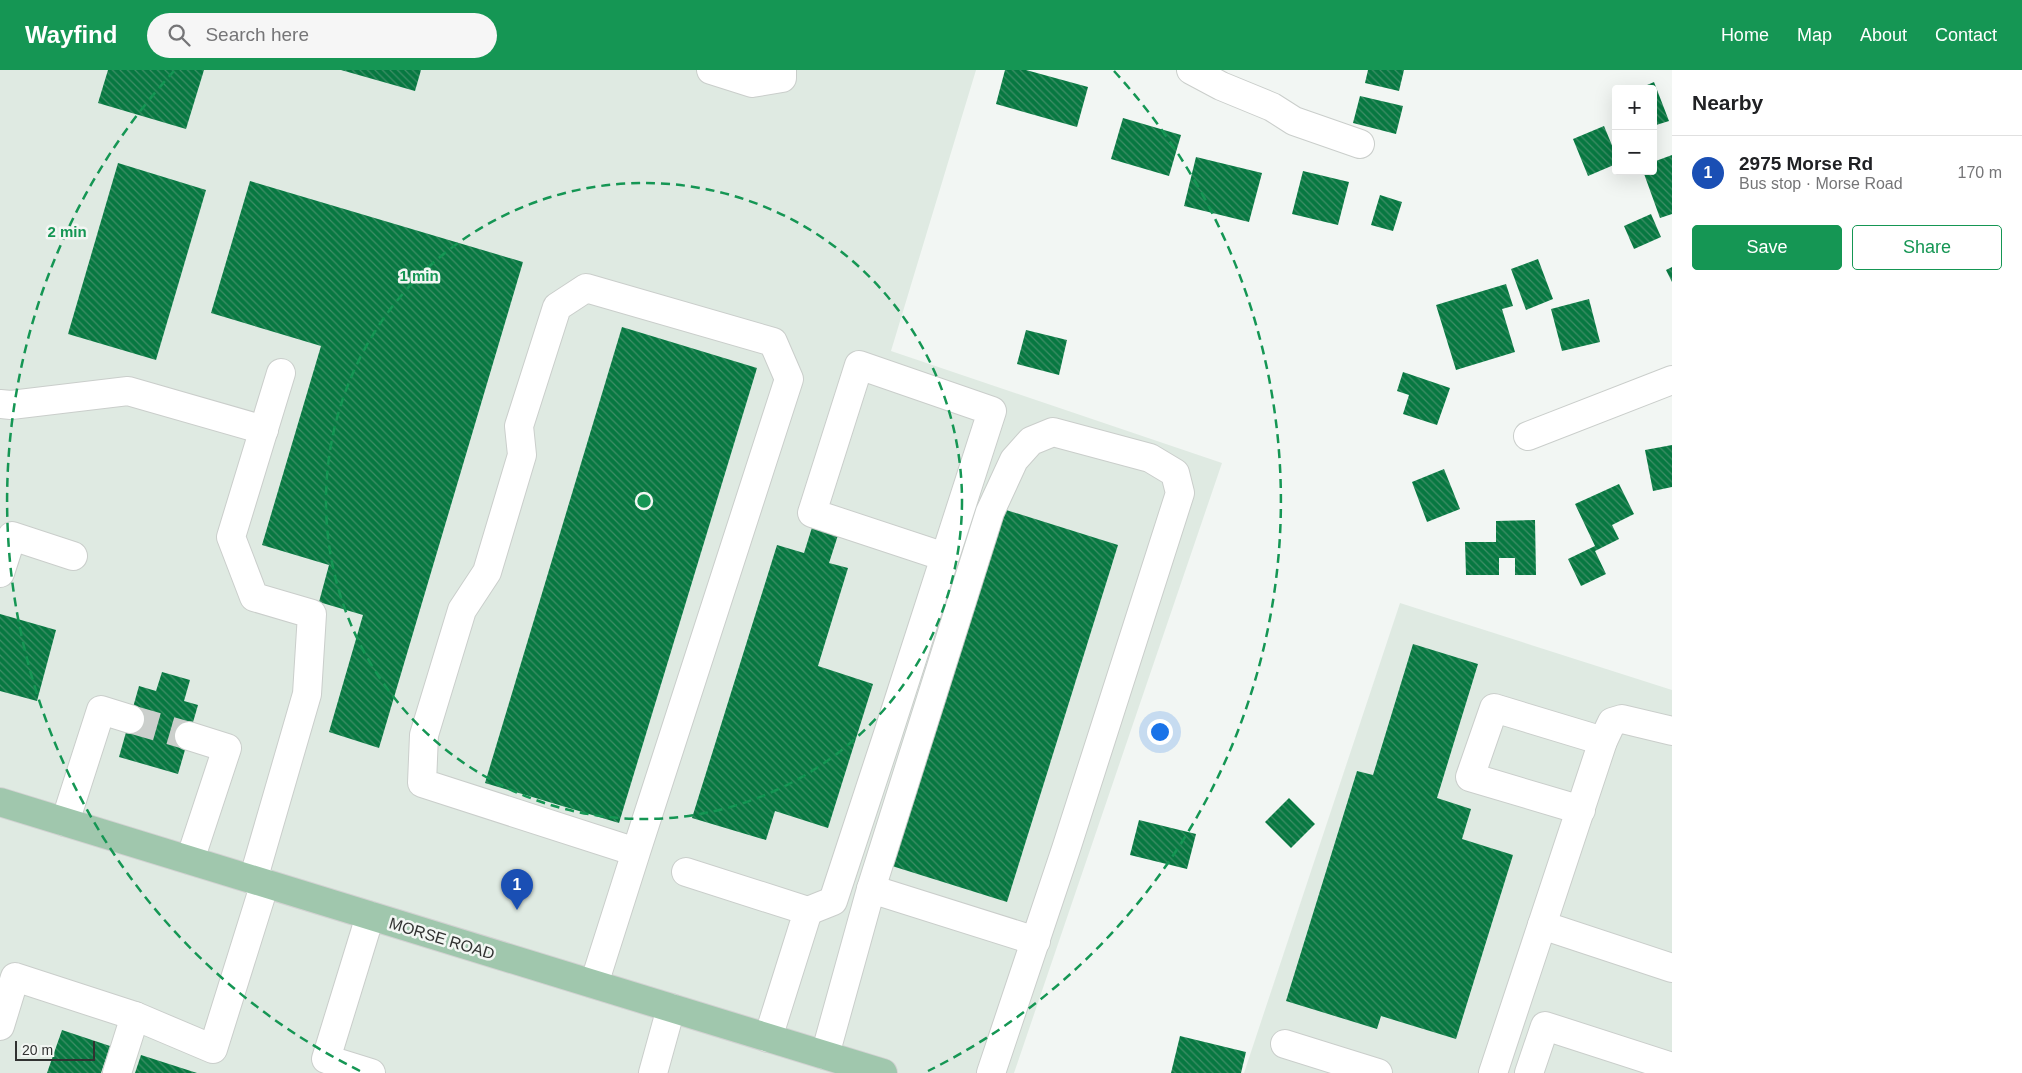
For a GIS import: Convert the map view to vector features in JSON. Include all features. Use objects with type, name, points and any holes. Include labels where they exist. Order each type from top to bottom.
[{"type":"main road","name":"MORSE ROAD","points":[[0,802],[883,1073]]},
{"type":"street","points":[[711,70],[752,83],[782,78],[782,70]]},
{"type":"street","points":[[1191,70],[1221,86],[1272,107],[1294,121],[1360,144]]},
{"type":"street","points":[[594,984],[789,379],[774,342],[586,288],[557,307],[520,426],[522,455],[486,572],[462,610],[424,735],[422,783],[636,852]]},
{"type":"street","points":[[686,872],[808,910],[833,901],[945,557],[992,410],[859,366],[812,513],[945,557]]},
{"type":"street","points":[[0,1026],[15,977],[136,1016],[213,1049],[307,694],[312,614],[254,597],[232,537],[281,373]]},
{"type":"street","points":[[1528,436],[1672,380]]},
{"type":"street","points":[[0,404],[11,405],[128,391],[264,430]]},
{"type":"street","points":[[825,1055],[871,889],[990,512],[1014,460],[1031,441],[1052,432],[1150,458],[1176,473],[1180,493],[1036,941],[991,1073]]},
{"type":"street","points":[[0,573],[12,536],[73,556]]},
{"type":"street","points":[[1580,810],[1470,777],[1494,708],[1603,741]]},
{"type":"street","points":[[65,822],[101,710],[130,719]]},
{"type":"street","points":[[1493,1073],[1603,741],[1612,722],[1622,719],[1672,731]]},
{"type":"street","points":[[189,736],[228,748],[190,860]]},
{"type":"street","points":[[871,889],[1036,941]]},
{"type":"street","points":[[768,1038],[808,910]]},
{"type":"street","points":[[370,916],[324,1066],[371,1073]]},
{"type":"street","points":[[1542,925],[1672,968]]},
{"type":"street","points":[[653,1073],[671,1008]]},
{"type":"street","points":[[117,1073],[136,1016]]},
{"type":"street","points":[[1529,1073],[1545,1026],[1663,1068]]},
{"type":"street","points":[[1285,1044],[1378,1073]]},
{"type":"shaded area","points":[[0,70],[976,70],[891,351],[1222,463],[1014,1073],[0,1073]]},
{"type":"shaded area","points":[[1400,603],[1672,690],[1672,1073],[1244,1073]]},
{"type":"building","points":[[108,70],[204,70],[186,129],[98,103]]},
{"type":"building","points":[[341,70],[421,70],[415,91]]},
{"type":"building","points":[[1005,70],[1026,70],[1088,87],[1077,127],[996,104]]},
{"type":"building","points":[[1368,70],[1404,70],[1399,91],[1365,83]]},
{"type":"building","points":[[1657,90],[1669,121],[1657,125]]},
{"type":"building","points":[[1360,96],[1403,106],[1396,134],[1353,123]]},
{"type":"building","points":[[1123,118],[1181,135],[1169,176],[1111,159]]},
{"type":"building","points":[[1604,126],[1612,145],[1612,166],[1588,176],[1573,139]]},
{"type":"building","points":[[1672,155],[1672,214],[1660,218],[1644,175],[1657,175],[1657,161]]},
{"type":"building","points":[[1196,157],[1262,173],[1249,222],[1184,206]]},
{"type":"building","points":[[118,163],[206,190],[156,360],[68,334]]},
{"type":"building","points":[[1303,171],[1349,182],[1338,225],[1292,214]]},
{"type":"building","points":[[250,181],[523,262],[379,748],[329,732],[363,615],[319,602],[329,565],[262,545],[321,346],[211,313]]},
{"type":"building","points":[[1380,195],[1402,202],[1393,231],[1371,225]]},
{"type":"building","points":[[1651,214],[1661,237],[1634,249],[1624,226]]},
{"type":"building","points":[[1538,259],[1553,299],[1526,310],[1511,269]]},
{"type":"building","points":[[1672,267],[1672,282],[1666,270]]},
{"type":"building","points":[[1506,284],[1513,306],[1502,309],[1515,352],[1456,370],[1436,305]]},
{"type":"building","points":[[1589,299],[1600,342],[1562,351],[1551,309]]},
{"type":"building","points":[[622,327],[757,368],[619,823],[485,783]]},
{"type":"building","points":[[1026,330],[1067,340],[1059,375],[1017,364]]},
{"type":"building","points":[[1403,372],[1450,388],[1437,425],[1403,414],[1409,395],[1397,391]]},
{"type":"building","points":[[1672,445],[1672,487],[1653,491],[1645,450]]},
{"type":"building","points":[[1444,469],[1460,509],[1427,522],[1412,482]]},
{"type":"building","points":[[1619,484],[1634,514],[1612,525],[1619,539],[1595,551],[1606,574],[1581,586],[1568,559],[1595,546],[1575,504]]},
{"type":"building","points":[[1003,509],[1118,545],[1007,902],[892,866]]},
{"type":"building","points":[[1535,520],[1536,575],[1515,575],[1515,558],[1499,558],[1499,575],[1466,575],[1465,542],[1496,542],[1496,521]]},
{"type":"building","points":[[814,521],[840,529],[829,563],[848,568],[818,666],[873,684],[828,828],[775,811],[766,840],[692,818],[777,545],[804,553]]},
{"type":"building","points":[[0,614],[56,630],[37,701],[0,691]]},
{"type":"building","points":[[1413,644],[1478,664],[1437,798],[1471,809],[1462,839],[1513,855],[1456,1039],[1381,1016],[1377,1029],[1286,1001],[1357,771],[1373,775]]},
{"type":"building","points":[[162,672],[190,680],[184,701],[198,705],[178,774],[119,757],[139,686],[156,691]]},
{"type":"building","points":[[1289,798],[1315,824],[1291,848],[1265,822]]},
{"type":"building","points":[[1139,820],[1196,834],[1187,869],[1130,855]]},
{"type":"building","points":[[62,1030],[110,1046],[101,1073],[47,1073]]},
{"type":"building","points":[[1180,1036],[1246,1052],[1241,1073],[1171,1073]]},
{"type":"building","points":[[141,1055],[197,1073],[135,1073]]},
{"type":"tunnel","points":[[130,719],[189,736]]},
{"type":"place","name":"2975 Morse Rd","points":[[517,910]]}]
